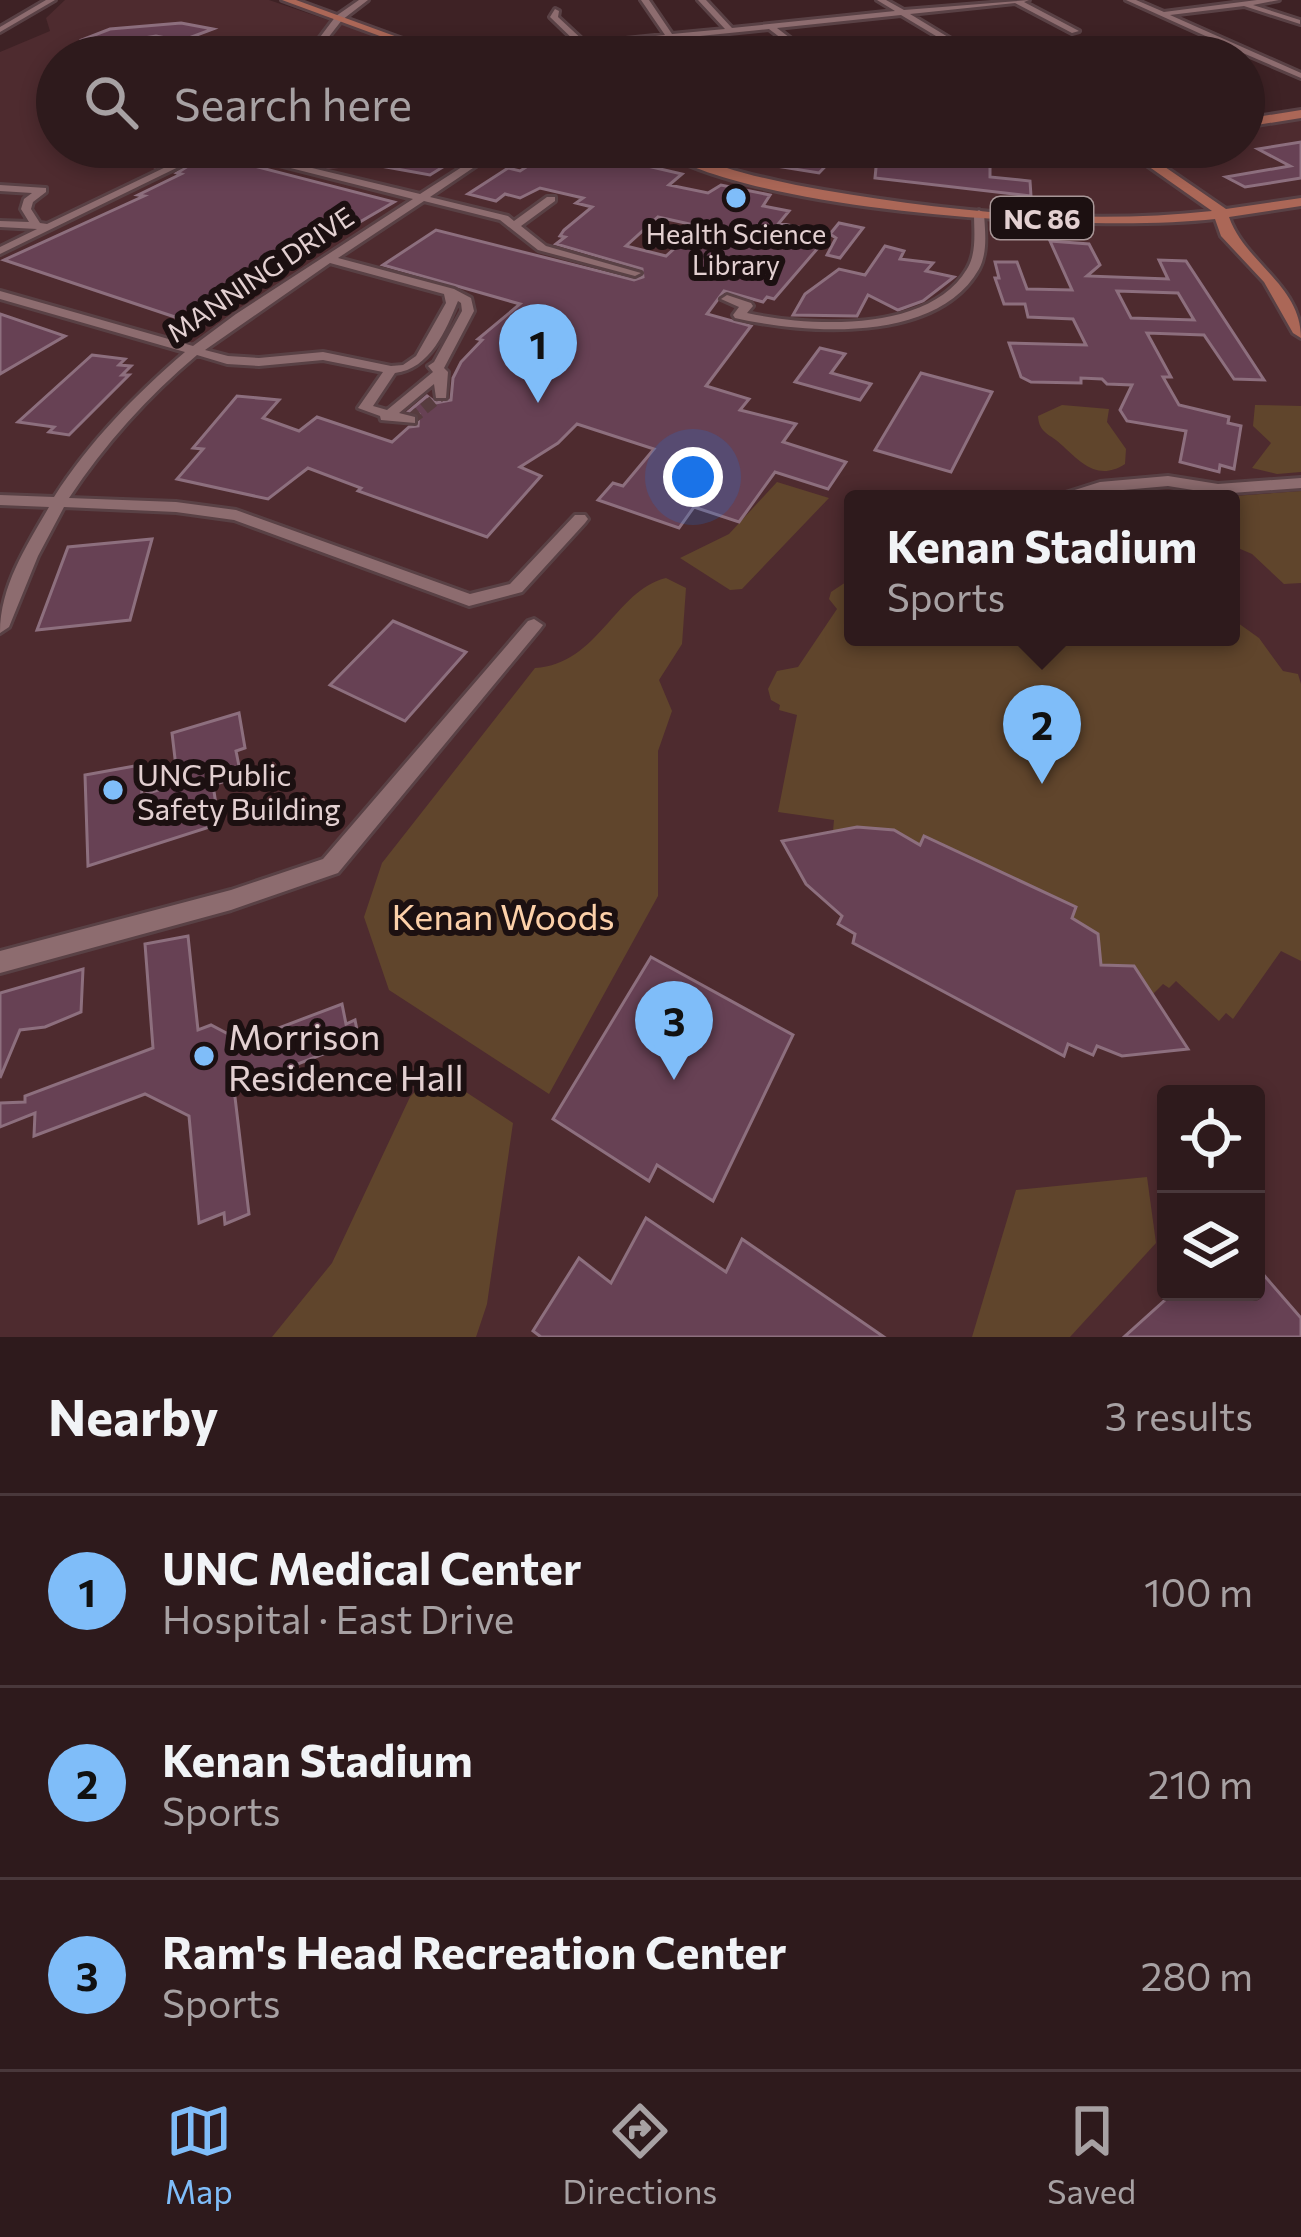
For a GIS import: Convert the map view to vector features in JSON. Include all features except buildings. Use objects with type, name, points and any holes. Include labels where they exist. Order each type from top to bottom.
[{"type":"main road","points":[[287,0],[389,36]]},
{"type":"main road","points":[[1265,120],[1301,114]]},
{"type":"main road","name":"NC 86","points":[[713,168],[771,184],[979,213],[1138,221],[1223,216],[1301,202]]},
{"type":"main road","points":[[1162,168],[1196,188],[1223,216],[1228,236],[1258,268],[1301,333]]},
{"type":"main road","points":[[1218,238],[1216,223],[1223,216]]},
{"type":"main road","points":[[1138,221],[1190,227],[1218,238],[1258,268]]},
{"type":"street","points":[[0,30],[51,0]]},
{"type":"street","points":[[325,36],[339,18],[364,0]]},
{"type":"street","points":[[645,0],[650,14],[669,36]]},
{"type":"street","points":[[702,0],[731,32]]},
{"type":"street","points":[[881,0],[942,36]]},
{"type":"street","points":[[691,36],[1018,0],[1075,31]]},
{"type":"street","points":[[1130,0],[1211,36]]},
{"type":"street","points":[[1162,14],[1275,0]]},
{"type":"street","points":[[1243,4],[1297,22]]},
{"type":"street","points":[[555,11],[554,17],[574,36]]},
{"type":"street","points":[[771,27],[783,36]]},
{"type":"street","points":[[1265,60],[1301,76]]},
{"type":"street","points":[[0,251],[41,226],[169,168]]},
{"type":"street","points":[[298,168],[504,218],[542,248],[635,273]]},
{"type":"street","name":"MANNING DRIVE","points":[[0,627],[20,574],[56,504],[111,429],[191,350],[471,168]]},
{"type":"street","name":"MANNING DRIVE","points":[[464,173],[473,168]]},
{"type":"street","points":[[0,188],[42,190],[28,201],[26,209],[41,226]]},
{"type":"street","points":[[514,226],[551,200]]},
{"type":"street","points":[[727,298],[747,306],[739,315],[795,326],[871,322],[918,312],[946,298],[972,274],[979,250],[979,213]]},
{"type":"street","points":[[0,224],[41,226]]},
{"type":"street","points":[[328,259],[444,288],[467,301],[468,311],[440,369],[386,417]]},
{"type":"street","points":[[0,295],[236,362],[314,356],[391,370],[407,368],[421,358],[452,303],[452,294]]},
{"type":"street","points":[[421,358],[440,369]]},
{"type":"street","points":[[440,369],[440,395]]},
{"type":"street","points":[[391,370],[365,405],[386,417],[410,420]]},
{"type":"street","points":[[1090,490],[1168,481],[1218,489],[1301,484]]},
{"type":"street","points":[[0,500],[176,507],[236,515],[469,600],[501,595],[529,579],[580,519]]},
{"type":"street","points":[[0,962],[231,900],[330,866],[534,625]]},
{"type":"shaded area","points":[[65,0],[269,0],[375,36],[38,36],[50,31],[46,18]]},
{"type":"shaded area","points":[[36,37],[36,168],[1265,168],[1265,122],[1301,117],[1301,1337],[0,1337],[0,52]]},
{"type":"green space","points":[[1062,405],[1109,409],[1107,422],[1126,449],[1125,464],[1107,471],[1091,468],[1046,433],[1038,416]]},
{"type":"green space","points":[[1255,405],[1301,406],[1301,472],[1277,474],[1252,468],[1271,443],[1253,426]]},
{"type":"green space","points":[[777,482],[829,498],[742,589],[730,590],[680,558],[729,534]]},
{"type":"green space","points":[[1301,491],[1301,583],[1284,584],[1240,549],[1240,496]]},
{"type":"green space","name":"Kenan Woods","points":[[666,578],[686,588],[682,644],[659,680],[672,711],[658,751],[658,896],[549,1094],[389,990],[364,917],[382,863],[535,668],[575,654],[633,597]]},
{"type":"green space","points":[[844,583],[844,646],[1240,646],[1240,624],[1259,638],[1283,671],[1298,674],[1301,684],[1301,961],[1281,951],[1233,1019],[1226,1013],[1219,1021],[1176,981],[1169,988],[1163,984],[1153,994],[1188,1049],[1122,1056],[1097,1047],[1093,1055],[1069,1044],[1064,1056],[853,943],[854,934],[838,924],[842,916],[805,884],[782,841],[833,831],[834,820],[778,812],[797,715],[779,710],[768,689],[777,671],[798,667],[837,609],[829,599]]},
{"type":"green space","points":[[434,1071],[513,1123],[487,1304],[476,1337],[272,1337],[332,1263],[410,1097]]},
{"type":"green space","points":[[1147,1177],[1156,1243],[1070,1337],[972,1337],[1016,1190]]},
{"type":"tunnel","points":[[410,420],[441,395]]},
{"type":"place","name":"Health Science Library","points":[[736,198]]},
{"type":"place","name":"UNC Medical Center","points":[[538,403]]},
{"type":"place","name":"Kenan Stadium","points":[[1042,784]]},
{"type":"place","name":"UNC Public Safety Building","points":[[113,790]]},
{"type":"place","name":"Morrison Residence Hall","points":[[204,1056]]},
{"type":"place","name":"Ram's Head Recreation Center","points":[[674,1080]]}]
